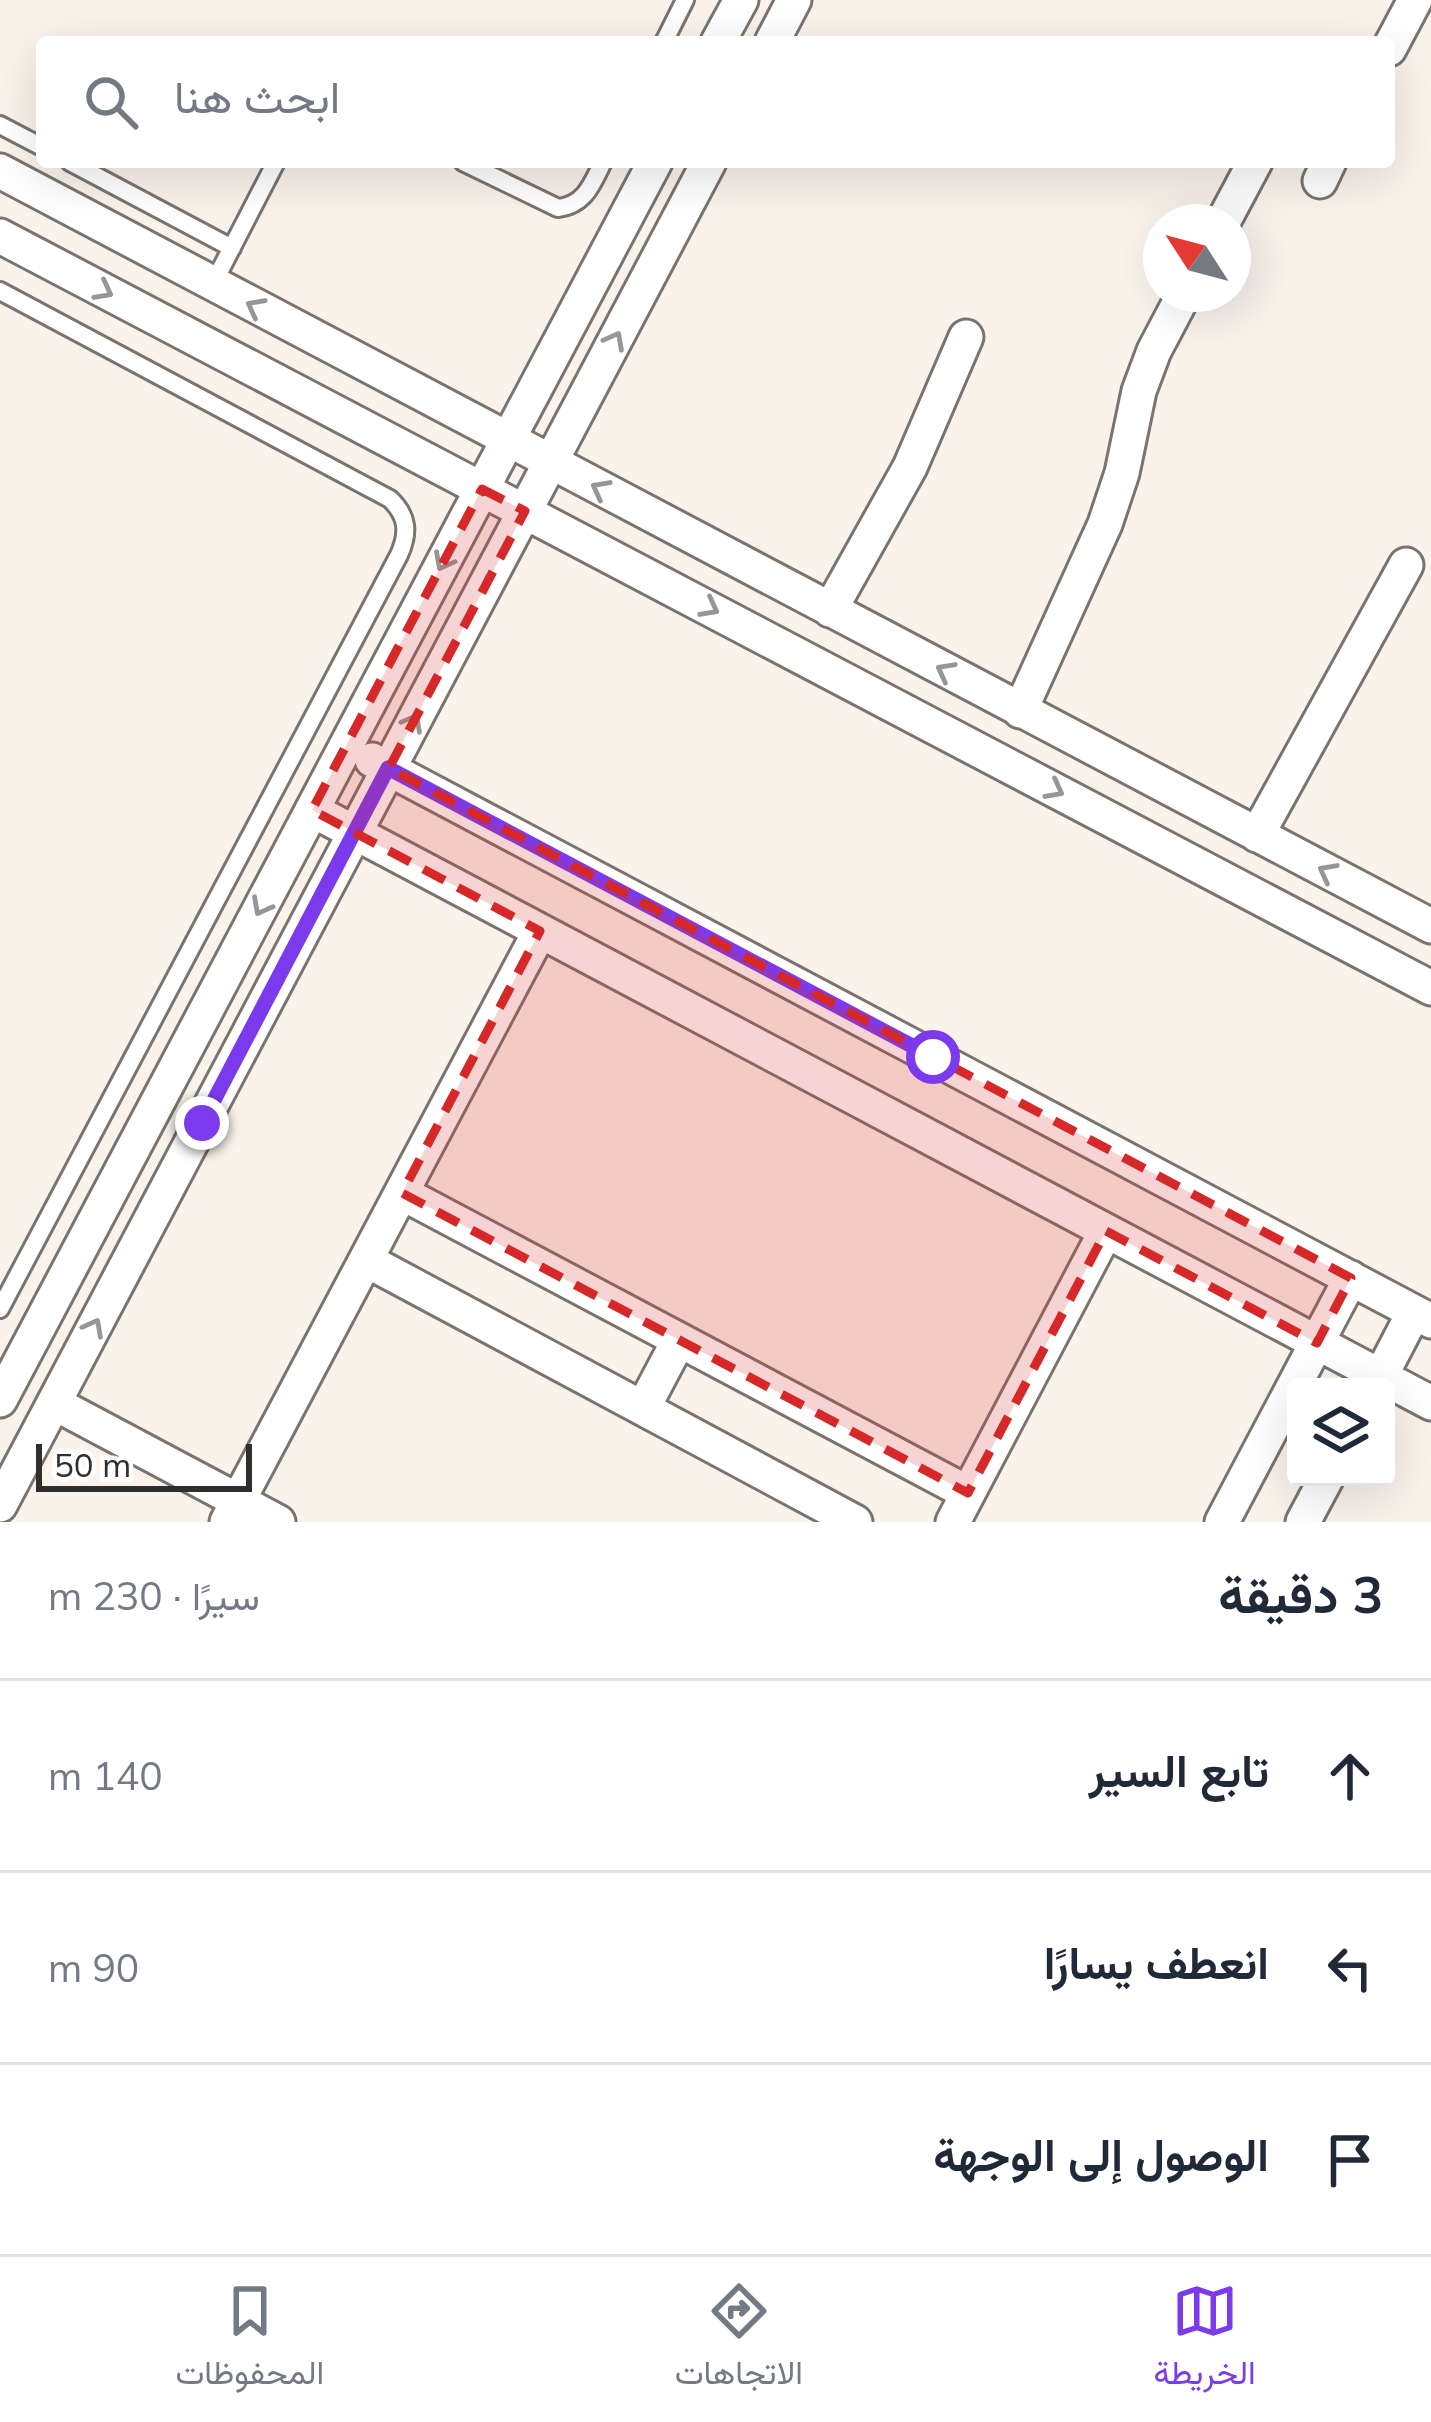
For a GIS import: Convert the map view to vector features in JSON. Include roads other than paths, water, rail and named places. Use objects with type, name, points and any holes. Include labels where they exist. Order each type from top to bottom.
[{"type":"street","points":[[721,36],[741,0]]},
{"type":"street","points":[[775,36],[794,0]]},
{"type":"street","points":[[1395,38],[1415,0]]},
{"type":"street","points":[[0,1400],[652,168]]},
{"type":"street","points":[[0,1505],[706,168]]},
{"type":"street","points":[[1233,204],[1252,168]]},
{"type":"street","points":[[0,171],[1431,926]]},
{"type":"street","points":[[0,236],[1431,988]]},
{"type":"street","points":[[1021,711],[1105,524],[1122,473],[1139,392],[1174,312]]},
{"type":"street","points":[[830,610],[910,467],[966,337]]},
{"type":"street","points":[[1258,835],[1406,565]]},
{"type":"street","points":[[346,746],[1423,1316],[1380,1378]]},
{"type":"street","points":[[312,810],[1317,1342],[1371,1378]]},
{"type":"street","points":[[233,1511],[540,932]]},
{"type":"street","points":[[402,1193],[679,1340],[961,1508],[1106,1232]]},
{"type":"street","points":[[366,1260],[855,1522]]},
{"type":"street","points":[[1222,1522],[1351,1278]]},
{"type":"street","points":[[643,1408],[679,1340]]},
{"type":"street","points":[[1395,1389],[1431,1403]]},
{"type":"street","points":[[54,1403],[233,1511],[278,1522]]},
{"type":"street","points":[[1303,1522],[1322,1486]]},
{"type":"lane","points":[[667,36],[686,0]]},
{"type":"lane","points":[[0,125],[36,144]]},
{"type":"lane","points":[[81,168],[232,248]]},
{"type":"lane","points":[[213,284],[274,168]]},
{"type":"lane","points":[[475,168],[558,208],[586,195],[600,168]]},
{"type":"lane","points":[[0,291],[391,500],[399,508],[406,531],[399,555],[0,1309]]}]
